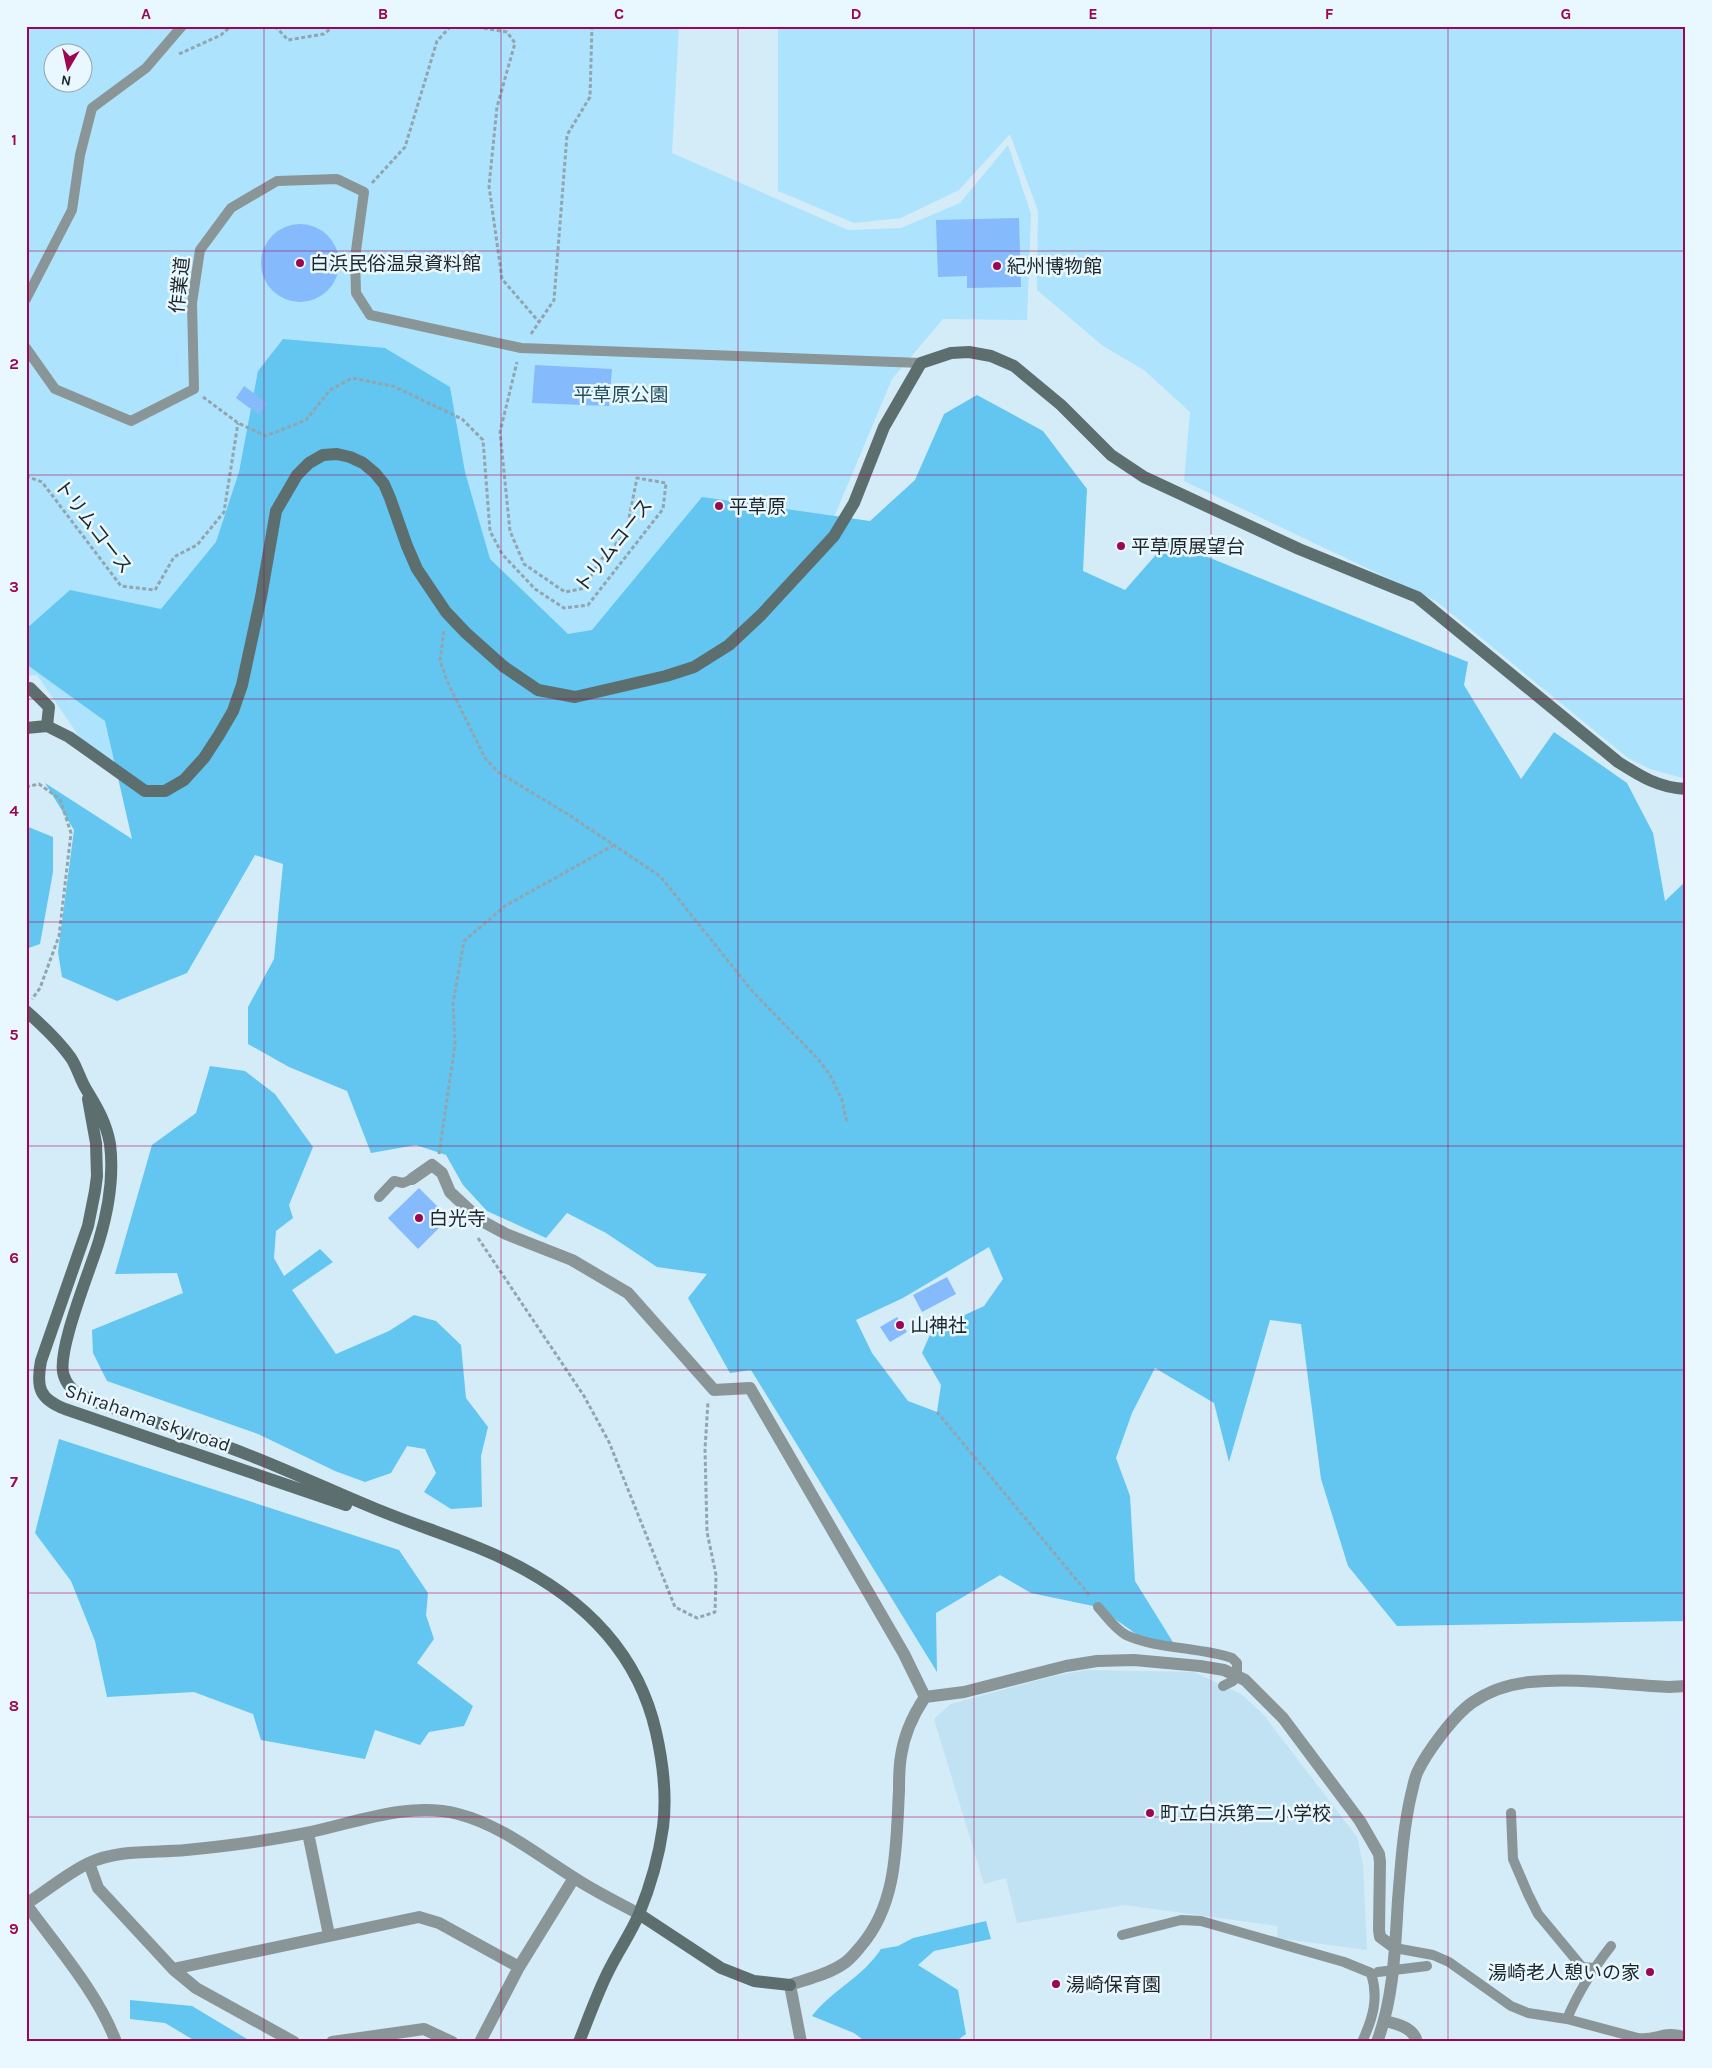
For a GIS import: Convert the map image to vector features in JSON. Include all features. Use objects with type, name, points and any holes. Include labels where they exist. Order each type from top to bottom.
[{"type":"street","points":[[26,728],[47,726],[69,737],[145,791],[165,791],[184,780],[204,758],[219,735],[232,711],[242,685],[276,511],[297,475],[309,463],[323,456],[337,454],[363,463],[384,484],[406,546],[417,569],[446,612],[503,666],[538,690],[575,697],[666,676],[694,667],[729,645],[761,615],[834,536],[854,503],[884,427],[921,363],[951,353],[969,352],[991,356],[1014,366],[1061,405],[1111,455],[1144,477],[1299,549],[1417,597],[1618,762],[1648,781],[1664,787],[1686,789]]},
{"type":"street","points":[[26,689],[30,688],[49,707],[47,726]]},
{"type":"street","name":"Shirahama sky road","points":[[29,1006],[43,1026],[71,1058],[86,1090],[97,1105],[107,1130],[110,1145],[108,1204],[100,1240],[74,1315],[63,1357],[63,1375],[68,1385],[73,1390],[92,1400],[246,1454],[401,1520],[482,1549],[558,1589],[586,1612],[605,1632],[630,1665],[645,1693],[660,1750],[665,1788],[663,1826],[652,1876],[639,1914],[609,1970],[579,2042]]},
{"type":"street","name":"Shirahama sky road","points":[[86,1090],[94,1125],[97,1176],[88,1226],[41,1361],[38,1376],[39,1386],[47,1400],[65,1409],[358,1509],[401,1520]]},
{"type":"street","points":[[412,1179],[432,1165],[442,1173],[450,1192],[480,1220],[506,1234],[572,1260],[628,1293],[714,1390],[750,1388],[904,1654],[925,1698]]},
{"type":"street","points":[[116,2042],[110,2025],[80,1978],[26,1904],[89,1863],[115,1855],[234,1846],[308,1833],[378,1816],[416,1810],[441,1810],[478,1820],[499,1830],[574,1878],[639,1914],[721,1968],[754,1981],[790,1985],[818,1976],[843,1964],[871,1934],[883,1913],[890,1886],[896,1839],[901,1756],[908,1729],[915,1712],[925,1698],[964,1692],[1066,1666],[1098,1661],[1134,1660],[1200,1666],[1224,1670],[1245,1680],[1282,1718],[1360,1821],[1378,1854],[1380,1862],[1380,1937],[1395,1948]]},
{"type":"street","points":[[1377,2042],[1385,2020],[1395,1948],[1402,1854],[1409,1805],[1417,1774],[1432,1748],[1472,1703],[1496,1690],[1528,1682],[1561,1680],[1669,1688],[1686,1686]]},
{"type":"street","points":[[308,1833],[329,1935]]},
{"type":"street","points":[[89,1863],[98,1888],[173,1969],[196,1988],[294,2042]]},
{"type":"street","points":[[480,2042],[519,1967],[574,1878]]},
{"type":"street","points":[[173,1969],[419,1917],[439,1923],[519,1967]]},
{"type":"street","points":[[790,1985],[802,2042]]},
{"type":"street","points":[[1385,2020],[1397,2023],[1412,2032],[1417,2042]]},
{"type":"street","points":[[332,2042],[424,2030],[452,2042]]},
{"type":"lane","points":[[26,299],[72,210],[80,154],[92,108],[146,68],[182,26]]},
{"type":"lane","name":"作業道","points":[[194,389],[192,303],[200,250],[231,208],[277,181],[337,179],[364,192]]},
{"type":"lane","points":[[364,192],[355,258],[356,293],[370,316],[521,348],[921,363]]},
{"type":"lane","points":[[26,348],[55,389],[131,421],[194,389]]},
{"type":"lane","points":[[379,1197],[394,1181],[403,1183],[412,1179]]},
{"type":"lane","points":[[1098,1607],[1115,1627],[1125,1635],[1232,1658],[1237,1663],[1237,1676],[1233,1681],[1223,1686]]},
{"type":"lane","points":[[1511,1813],[1512,1859],[1535,1908],[1582,1967],[1594,1968]]},
{"type":"lane","points":[[1122,1935],[1181,1920],[1201,1921],[1374,1972],[1449,1962]]},
{"type":"lane","points":[[1567,2019],[1575,1999],[1594,1968],[1611,1946]]},
{"type":"lane","points":[[1395,1948],[1433,1955],[1449,1962],[1511,2006],[1528,2013],[1567,2019],[1638,2038],[1647,2039],[1667,2033],[1686,2037]]},
{"type":"lane","points":[[1362,2042],[1370,2024],[1375,2005],[1374,1972]]},
{"type":"path","points":[[171,57],[220,35],[231,26]]},
{"type":"path","points":[[275,26],[288,40],[324,34],[334,26]]},
{"type":"path","points":[[364,192],[405,147],[438,41],[451,26]]},
{"type":"path","points":[[471,26],[507,32],[515,43],[497,107],[489,186],[502,280],[539,322]]},
{"type":"path","name":"トリムコース","points":[[194,389],[238,423],[266,436],[306,420],[330,390],[352,378],[393,386],[462,419],[483,440],[490,531],[502,554],[534,589],[564,608],[588,605],[663,509],[666,483],[637,478],[626,533],[598,563],[585,588],[565,592],[524,564],[510,531],[500,432],[521,348],[554,300],[567,135],[590,96],[592,26]]},
{"type":"path","name":"トリムコース","points":[[26,476],[42,482],[121,586],[155,590],[174,556],[197,544],[224,512],[238,423]]},
{"type":"path","points":[[446,612],[440,662],[448,683],[485,758],[498,772],[660,876],[753,992],[818,1059],[830,1075],[842,1100],[847,1123]]},
{"type":"path","points":[[26,787],[39,784],[60,799],[71,833],[59,936],[40,988],[29,1006]]},
{"type":"path","points":[[442,1173],[439,1154],[455,1044],[453,1003],[464,941],[505,906],[614,845]]},
{"type":"path","points":[[473,1230],[584,1396],[609,1442],[675,1607],[697,1618],[715,1612],[716,1575],[707,1532],[705,1449],[707,1404],[714,1390]]},
{"type":"path","points":[[937,1412],[1082,1584]]},
{"type":"shaded area","points":[[283,339],[385,348],[450,387],[465,472],[490,559],[568,634],[592,630],[702,497],[870,521],[915,480],[944,414],[977,395],[1043,431],[1087,489],[1083,571],[1125,590],[1168,541],[1468,662],[1464,685],[1521,779],[1554,732],[1627,783],[1653,833],[1665,901],[1686,881],[1686,1621],[1397,1626],[1348,1566],[1321,1479],[1301,1324],[1270,1320],[1229,1462],[1214,1403],[1155,1368],[1132,1413],[1116,1458],[1130,1496],[1135,1581],[1176,1647],[1146,1641],[1098,1607],[1031,1593],[1000,1575],[936,1613],[937,1672],[751,1370],[730,1373],[688,1298],[707,1274],[657,1267],[606,1233],[567,1213],[546,1238],[487,1211],[463,1185],[446,1155],[416,1145],[371,1153],[347,1091],[289,1067],[248,1044],[248,1007],[274,959],[283,864],[255,855],[187,973],[117,1001],[62,977],[58,952],[74,830],[45,783],[132,839],[105,721],[26,664],[26,629],[70,590],[161,609],[216,542],[239,472],[258,371]],"holes":[[[989,1247],[1003,1279],[984,1306],[932,1330],[922,1353],[941,1385],[937,1412],[908,1401],[872,1353],[856,1320],[903,1298]]]},
{"type":"shaded area","points":[[26,826],[53,837],[53,872],[40,944],[26,949]]},
{"type":"shaded area","points":[[210,1066],[245,1071],[275,1094],[313,1147],[289,1205],[293,1218],[276,1231],[274,1258],[284,1276],[320,1249],[333,1262],[292,1290],[336,1354],[389,1331],[414,1315],[436,1321],[461,1345],[466,1398],[488,1427],[481,1456],[482,1507],[451,1509],[424,1492],[436,1473],[425,1449],[407,1446],[391,1473],[365,1482],[335,1471],[258,1434],[107,1381],[93,1353],[92,1330],[183,1293],[177,1273],[115,1274],[152,1145],[196,1113]]},
{"type":"shaded area","points":[[59,1439],[399,1550],[428,1593],[426,1615],[434,1639],[417,1663],[473,1706],[464,1726],[429,1732],[420,1745],[375,1730],[365,1759],[261,1740],[253,1714],[194,1692],[107,1697],[95,1641],[71,1581],[35,1533]]},
{"type":"shaded area","name":"町立白浜第二小学校","points":[[1087,1670],[1194,1672],[1241,1694],[1263,1714],[1357,1837],[1363,1864],[1367,1950],[1277,1938],[1278,1926],[1125,1905],[1017,1923],[1006,1878],[984,1884],[934,1719],[951,1704],[1054,1676]]},
{"type":"shaded area","points":[[986,1921],[991,1939],[934,1951],[918,1965],[958,1990],[966,2034],[955,2042],[866,2042],[854,2033],[812,2016],[829,1998],[857,1976],[881,1949],[898,1946],[913,1938]]},
{"type":"shaded area","points":[[130,2000],[192,2006],[252,2042],[197,2042],[165,2023],[130,2019]]},
{"type":"green space","name":"平草原公園","points":[[26,26],[679,26],[672,153],[848,230],[901,228],[960,203],[1008,145],[1031,214],[1027,320],[943,319],[892,379],[832,522],[749,618],[158,782],[89,751],[37,675],[26,676]]},
{"type":"green space","points":[[778,26],[1686,26],[1686,779],[1650,769],[1628,758],[1436,601],[1184,481],[1190,412],[1144,370],[1103,346],[1037,290],[1038,211],[1010,134],[959,190],[901,218],[854,223],[778,191]]},
{"type":"building","points":[[1019,218],[1021,287],[967,288],[967,276],[938,277],[936,220]]},
{"type":"building","name":"白浜民俗温泉資料館","points":[[300,224],[315,227],[327,236],[336,248],[339,263],[336,278],[327,290],[315,299],[300,302],[285,299],[273,290],[264,278],[261,263],[264,248],[273,236],[285,227]]},
{"type":"building","points":[[535,365],[612,369],[609,406],[532,403]]},
{"type":"building","points":[[244,386],[267,403],[259,415],[236,398]]},
{"type":"building","name":"白光寺","points":[[419,1188],[449,1218],[418,1249],[388,1218]]},
{"type":"building","points":[[947,1277],[956,1294],[922,1312],[913,1295]]},
{"type":"building","points":[[897,1317],[907,1332],[890,1342],[880,1327]]},
{"type":"place","name":"白浜民俗温泉資料館","points":[[300,263]]},
{"type":"place","name":"紀州博物館","points":[[997,266]]},
{"type":"place","name":"平草原","points":[[719,506]]},
{"type":"place","name":"平草原展望台","points":[[1121,546]]},
{"type":"place","name":"白光寺","points":[[419,1218]]},
{"type":"place","name":"山神社","points":[[900,1325]]},
{"type":"place","name":"町立白浜第二小学校","points":[[1150,1813]]},
{"type":"place","name":"湯崎老人憩いの家","points":[[1650,1972]]},
{"type":"place","name":"湯崎保育園","points":[[1056,1984]]}]
